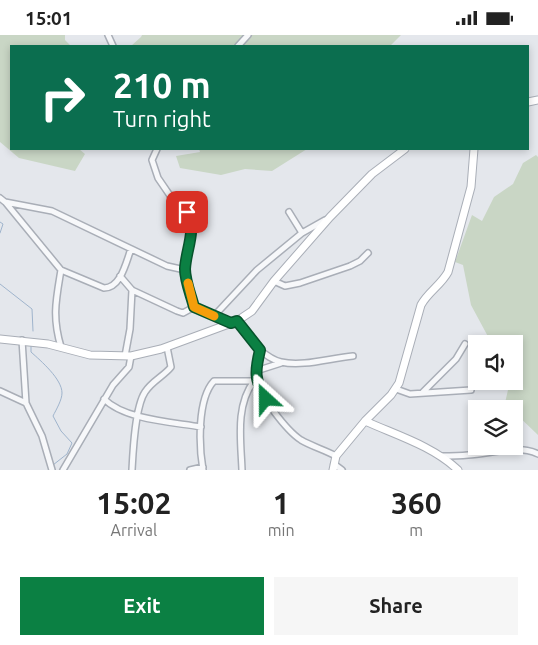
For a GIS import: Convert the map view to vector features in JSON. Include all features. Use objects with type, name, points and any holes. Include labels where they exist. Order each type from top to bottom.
[{"type":"street","points":[[239,45],[248,35]]},
{"type":"street","points":[[156,150],[152,159],[158,178],[171,197],[187,212],[191,219],[185,271],[194,307]]},
{"type":"street","points":[[0,339],[22,340],[61,347],[90,355],[128,356],[167,347],[234,322],[252,311],[274,281],[330,217],[372,174],[404,150]]},
{"type":"street","points":[[342,470],[333,467],[336,456],[365,421],[396,389],[404,370],[421,305],[426,296],[442,281],[448,272],[471,187],[474,150]]},
{"type":"street","points":[[0,198],[61,270],[104,288],[114,285],[120,276],[131,249]]},
{"type":"street","points":[[5,202],[52,211],[131,249],[185,271]]},
{"type":"street","points":[[289,212],[302,233]]},
{"type":"street","points":[[214,316],[257,270],[302,233],[330,217]]},
{"type":"street","points":[[274,281],[285,286],[300,283],[350,266],[360,261],[368,253]]},
{"type":"street","points":[[61,270],[54,310],[56,332],[61,347]]},
{"type":"street","points":[[120,276],[132,291],[177,311],[183,313],[194,307]]},
{"type":"street","points":[[64,470],[104,399],[113,385],[129,367],[132,291]]},
{"type":"street","points":[[194,307],[234,322],[260,350],[272,359],[282,362]]},
{"type":"street","points":[[22,340],[26,403],[42,436],[52,470]]},
{"type":"street","points":[[422,393],[456,359],[465,344]]},
{"type":"street","points":[[132,470],[138,416],[144,393],[154,381],[171,367],[167,347]]},
{"type":"street","points":[[242,470],[240,417],[248,390],[255,380],[260,350]]},
{"type":"street","points":[[256,371],[282,362],[316,361],[353,356]]},
{"type":"street","points":[[190,470],[203,468],[200,448],[202,408],[210,386],[214,381],[255,380]]},
{"type":"street","points":[[255,380],[266,399],[293,434],[336,456]]},
{"type":"street","points":[[396,389],[410,394],[471,390]]},
{"type":"street","points":[[0,391],[26,403]]},
{"type":"street","points":[[104,399],[109,404],[138,416],[201,427]]},
{"type":"street","points":[[365,421],[441,456],[458,470]]},
{"type":"street","points":[[441,456],[516,450],[525,450],[538,454]]},
{"type":"green space","points":[[0,35],[65,35],[65,40],[70,45],[10,45],[10,150],[80,150],[85,154],[75,171],[19,158],[0,142]]},
{"type":"green space","points":[[142,35],[401,35],[391,45],[132,45]]},
{"type":"green space","points":[[199,150],[305,150],[272,171],[245,169],[221,175],[180,168],[176,156],[200,152]]},
{"type":"green space","points":[[536,155],[538,157],[538,435],[523,421],[523,400],[506,400],[508,390],[523,390],[523,335],[487,335],[471,305],[463,265],[455,262],[472,215],[482,221],[494,197],[513,184],[523,163]]},
{"type":"waterway","points":[[0,222],[3,224],[0,233]]},
{"type":"waterway","points":[[0,284],[32,309],[33,331]]},
{"type":"waterway","points":[[31,346],[31,352],[59,382],[62,393],[61,399],[53,416],[61,431],[72,443],[67,454],[53,465]]},
{"type":"slow traffic","points":[[188,283],[194,307],[214,316]]},
{"type":"route","points":[[187,212],[191,219],[191,230],[185,271],[194,307],[231,323],[237,321],[260,350],[256,366],[256,379],[266,399]]}]
